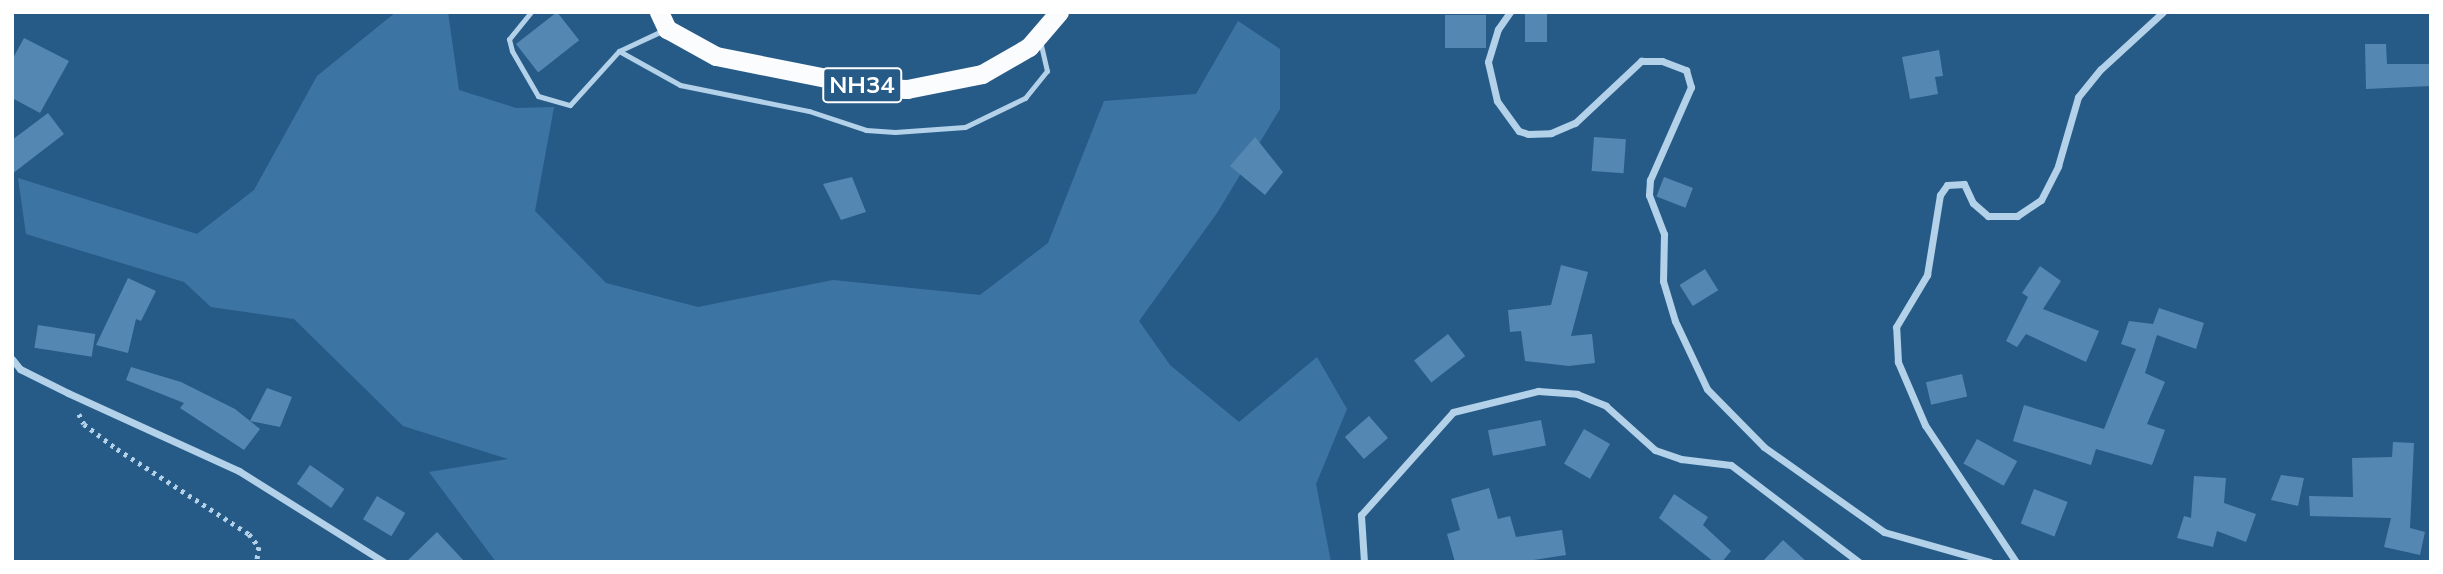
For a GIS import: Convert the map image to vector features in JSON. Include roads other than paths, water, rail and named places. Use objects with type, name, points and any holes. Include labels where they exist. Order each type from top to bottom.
[{"type":"highway","name":"NH34","points":[[663,20],[716,56],[907,89],[982,74],[1039,38],[1059,12]]},
{"type":"street","points":[[1510,12],[1495,35],[1488,62],[1497,101],[1519,131],[1528,134],[1550,133],[1575,123],[1641,61],[1662,61],[1686,70],[1691,87],[1650,180],[1649,195],[1664,234],[1664,281],[1675,321],[1707,388],[1764,447],[1884,532],[1990,562]]},
{"type":"street","points":[[2016,562],[1925,425],[1898,362],[1896,327],[1927,275],[1940,195],[1947,185],[1964,184],[1973,203],[1988,216],[2017,216],[2041,200],[2058,166],[2078,97],[2101,69],[2163,12]]},
{"type":"street","points":[[12,359],[20,369],[68,393],[239,471],[384,562]]},
{"type":"street","points":[[1364,562],[1361,515],[1453,412],[1538,391],[1577,394],[1606,406],[1656,450],[1681,459],[1731,465],[1859,562]]},
{"type":"lane","points":[[531,12],[509,39],[538,96],[570,105],[619,51],[663,20]]},
{"type":"lane","points":[[619,51],[680,85],[809,111],[866,130],[895,132],[965,127],[1025,98],[1047,71],[1039,38]]}]
